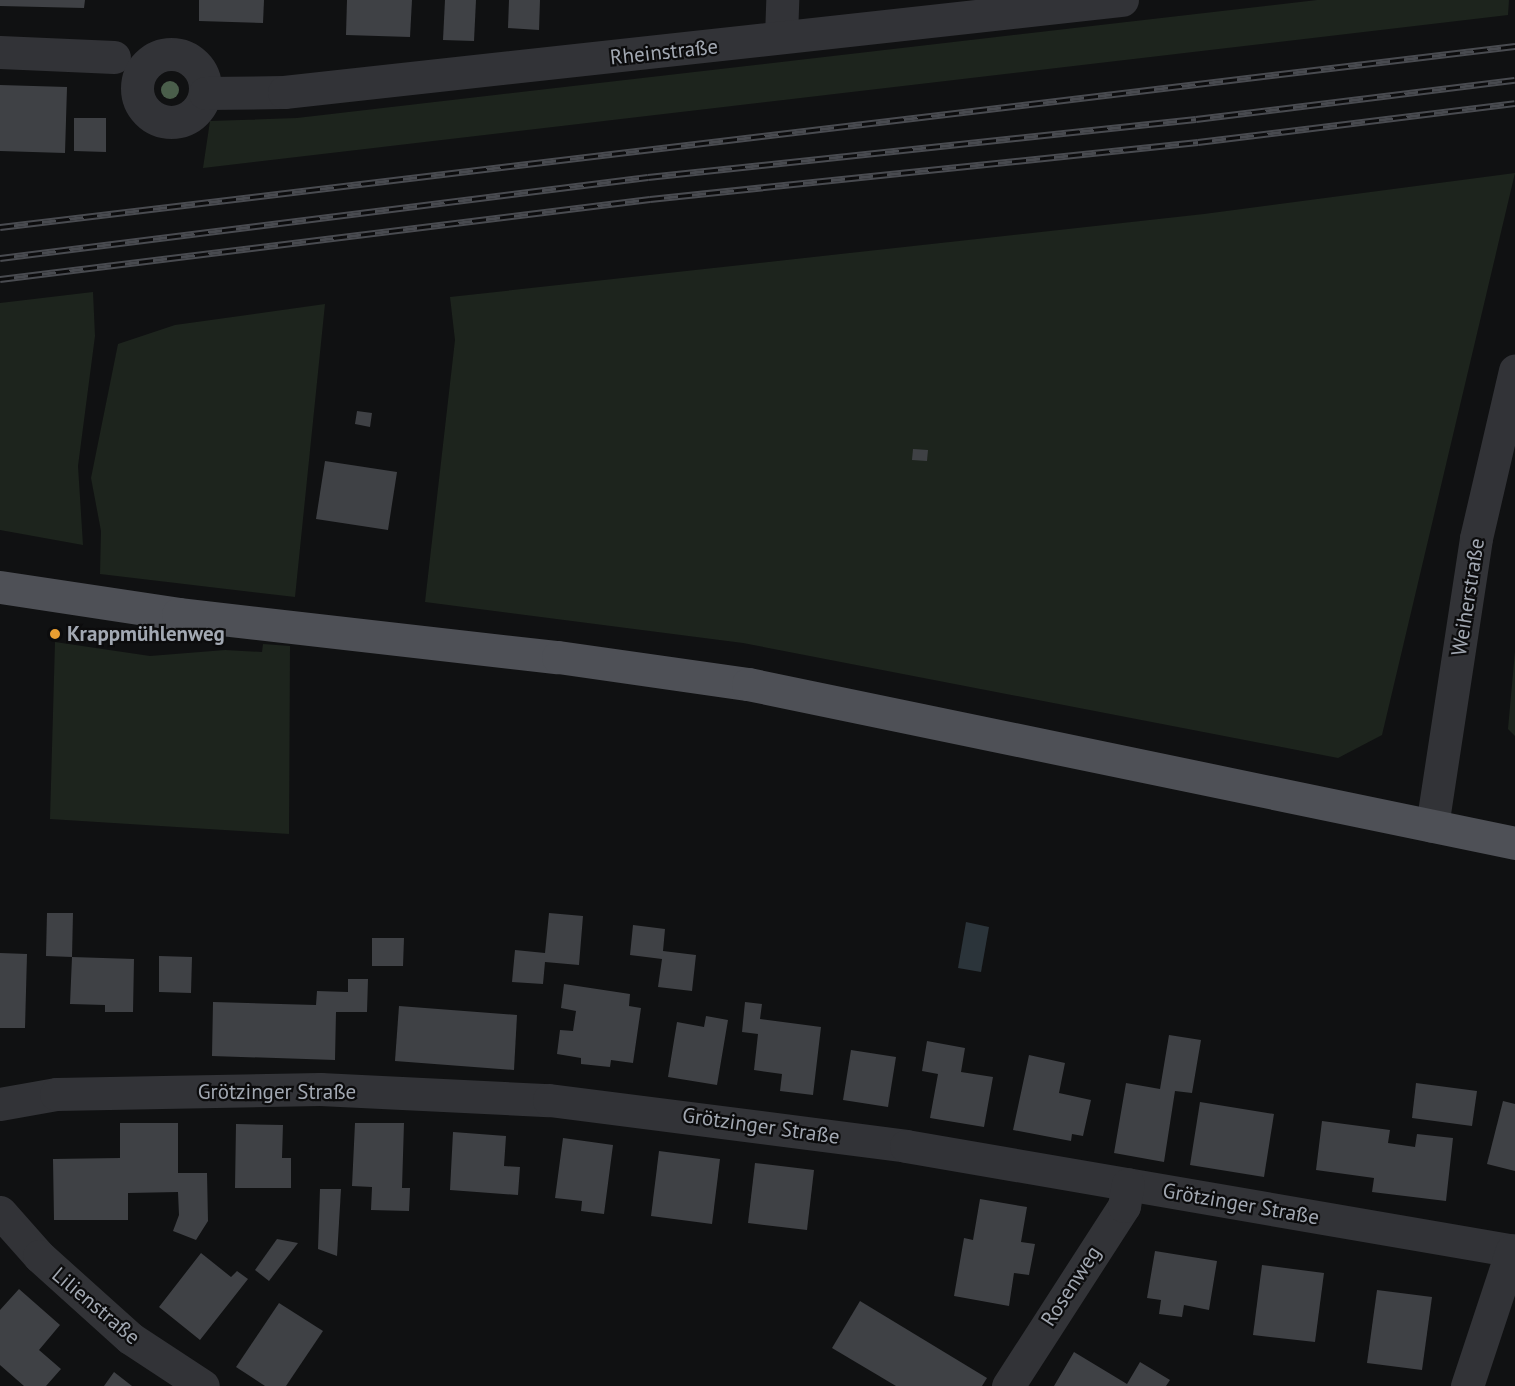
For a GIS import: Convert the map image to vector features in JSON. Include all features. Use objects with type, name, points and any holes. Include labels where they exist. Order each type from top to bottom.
[{"type":"main road","points":[[0,587],[155,611],[558,657],[748,684],[1515,843]]},
{"type":"street","points":[[781,37],[783,0]]},
{"type":"street","name":"Rheinstraße","points":[[205,93],[284,92],[698,49],[1050,4],[1122,0]]},
{"type":"street","points":[[0,52],[114,57]]},
{"type":"street","name":"Weiherstraße","points":[[1432,826],[1476,538],[1515,370]]},
{"type":"street","name":"Grötzinger Straße","points":[[0,1104],[56,1094],[320,1089],[549,1100],[906,1146],[1513,1251]]},
{"type":"street","name":"Rosenweg","points":[[1008,1386],[1124,1206],[1128,1184]]},
{"type":"street","name":"Lilienstraße","points":[[0,1212],[39,1256],[130,1338],[203,1386]]},
{"type":"street","points":[[1467,1386],[1513,1251]]},
{"type":"shaded area","points":[[1317,0],[1509,0],[1508,15],[203,168],[210,121],[297,118]]},
{"type":"shaded area","points":[[1515,173],[1382,735],[1338,758],[743,643],[425,602],[455,340],[450,297],[1204,214]]},
{"type":"shaded area","points":[[93,292],[95,336],[78,466],[83,545],[0,530],[0,303]]},
{"type":"shaded area","points":[[325,304],[295,597],[100,574],[101,531],[91,478],[118,344],[175,325]]},
{"type":"shaded area","points":[[55,642],[150,656],[225,650],[262,652],[263,644],[290,646],[289,834],[50,819]]},
{"type":"shaded area","points":[[1515,651],[1515,736],[1508,729]]},
{"type":"shaded area","points":[[966,922],[989,927],[981,972],[958,968]]},
{"type":"building","points":[[0,0],[85,0],[84,8],[0,6]]},
{"type":"building","points":[[199,0],[264,0],[263,23],[199,21]]},
{"type":"building","points":[[347,0],[412,0],[410,37],[346,35]]},
{"type":"building","points":[[445,0],[476,0],[474,41],[443,40]]},
{"type":"building","points":[[509,0],[540,0],[539,30],[508,28]]},
{"type":"building","points":[[0,85],[67,87],[65,153],[0,151]]},
{"type":"building","points":[[74,118],[106,118],[106,152],[74,151]]},
{"type":"building","points":[[357,411],[372,413],[370,427],[355,424]]},
{"type":"building","points":[[913,449],[928,450],[927,461],[912,460]]},
{"type":"building","points":[[325,461],[397,472],[388,530],[316,519]]},
{"type":"building","points":[[47,913],[73,913],[72,957],[46,956]]},
{"type":"building","points":[[549,913],[583,916],[579,965],[545,962],[543,984],[512,982],[515,950],[545,953]]},
{"type":"building","points":[[633,925],[665,929],[663,951],[696,955],[692,991],[658,987],[662,959],[630,955]]},
{"type":"building","points":[[372,938],[404,938],[403,966],[372,966]]},
{"type":"building","points":[[0,953],[27,954],[25,1028],[0,1028]]},
{"type":"building","points":[[159,956],[192,957],[191,993],[159,992]]},
{"type":"building","points":[[72,957],[134,959],[133,1012],[105,1012],[105,1005],[70,1004]]},
{"type":"building","points":[[348,979],[368,979],[367,1012],[336,1012],[335,1060],[212,1056],[213,1002],[316,1005],[317,991],[348,992]]},
{"type":"building","points":[[564,984],[630,994],[629,1006],[641,1008],[633,1063],[611,1060],[610,1067],[581,1064],[581,1058],[557,1054],[560,1030],[573,1031],[576,1011],[561,1008]]},
{"type":"building","points":[[745,1002],[762,1004],[760,1019],[821,1027],[813,1095],[780,1091],[782,1074],[754,1070],[758,1034],[742,1032]]},
{"type":"building","points":[[399,1006],[517,1015],[514,1070],[395,1061]]},
{"type":"building","points":[[706,1016],[728,1020],[717,1085],[668,1077],[677,1022],[704,1027]]},
{"type":"building","points":[[1169,1035],[1201,1040],[1192,1093],[1175,1091],[1164,1162],[1114,1153],[1126,1083],[1160,1089]]},
{"type":"building","points":[[927,1041],[965,1048],[961,1072],[993,1077],[984,1127],[930,1118],[938,1074],[922,1071]]},
{"type":"building","points":[[851,1050],[896,1057],[888,1107],[843,1100]]},
{"type":"building","points":[[1029,1055],[1065,1063],[1059,1093],[1091,1100],[1083,1136],[1072,1134],[1071,1141],[1013,1130]]},
{"type":"building","points":[[1416,1083],[1477,1091],[1472,1126],[1412,1118]]},
{"type":"building","points":[[1503,1101],[1515,1104],[1515,1171],[1487,1164]]},
{"type":"building","points":[[1200,1102],[1274,1114],[1264,1177],[1190,1165]]},
{"type":"building","points":[[1322,1121],[1390,1130],[1388,1143],[1415,1147],[1417,1134],[1453,1138],[1446,1201],[1372,1192],[1374,1178],[1316,1170]]},
{"type":"building","points":[[120,1123],[178,1123],[178,1173],[207,1173],[208,1221],[196,1240],[173,1231],[179,1215],[178,1192],[128,1193],[128,1220],[54,1220],[53,1159],[120,1158]]},
{"type":"building","points":[[355,1123],[404,1123],[402,1188],[410,1188],[409,1211],[371,1210],[372,1187],[352,1186]]},
{"type":"building","points":[[236,1124],[283,1125],[282,1158],[291,1158],[291,1188],[235,1188]]},
{"type":"building","points":[[453,1132],[506,1136],[504,1166],[520,1167],[518,1195],[450,1190]]},
{"type":"building","points":[[563,1138],[613,1145],[604,1214],[581,1211],[582,1201],[555,1198]]},
{"type":"building","points":[[659,1151],[720,1159],[712,1224],[651,1216]]},
{"type":"building","points":[[755,1163],[814,1170],[807,1230],[748,1223]]},
{"type":"building","points":[[320,1189],[341,1189],[337,1256],[318,1249]]},
{"type":"building","points":[[980,1199],[1027,1207],[1021,1242],[1035,1244],[1029,1275],[1014,1273],[1009,1306],[954,1296],[964,1238],[973,1240]]},
{"type":"building","points":[[277,1239],[298,1243],[269,1281],[255,1270]]},
{"type":"building","points":[[1155,1251],[1217,1261],[1209,1310],[1184,1305],[1182,1317],[1159,1314],[1161,1300],[1147,1298]]},
{"type":"building","points":[[201,1253],[231,1277],[237,1271],[248,1279],[200,1340],[159,1307]]},
{"type":"building","points":[[1262,1265],[1324,1273],[1315,1342],[1253,1335]]},
{"type":"building","points":[[19,1289],[60,1325],[39,1350],[61,1369],[46,1386],[24,1386],[0,1365],[0,1310]]},
{"type":"building","points":[[1377,1290],[1432,1297],[1422,1370],[1367,1363]]},
{"type":"building","points":[[860,1301],[987,1378],[982,1386],[896,1386],[832,1348]]},
{"type":"building","points":[[279,1303],[323,1331],[286,1386],[265,1386],[236,1367]]},
{"type":"building","points":[[1074,1352],[1127,1384],[1140,1362],[1170,1380],[1166,1386],[1054,1386]]},
{"type":"building","points":[[114,1372],[132,1386],[104,1386]]},
{"type":"railway","points":[[0,227],[1515,46]]},
{"type":"railway","points":[[0,258],[648,177],[1196,119],[1515,80]]},
{"type":"railway","points":[[0,279],[650,199],[1198,142],[1515,103]]},
{"type":"place","name":"Krappmühlenweg","points":[[55,634]]}]
